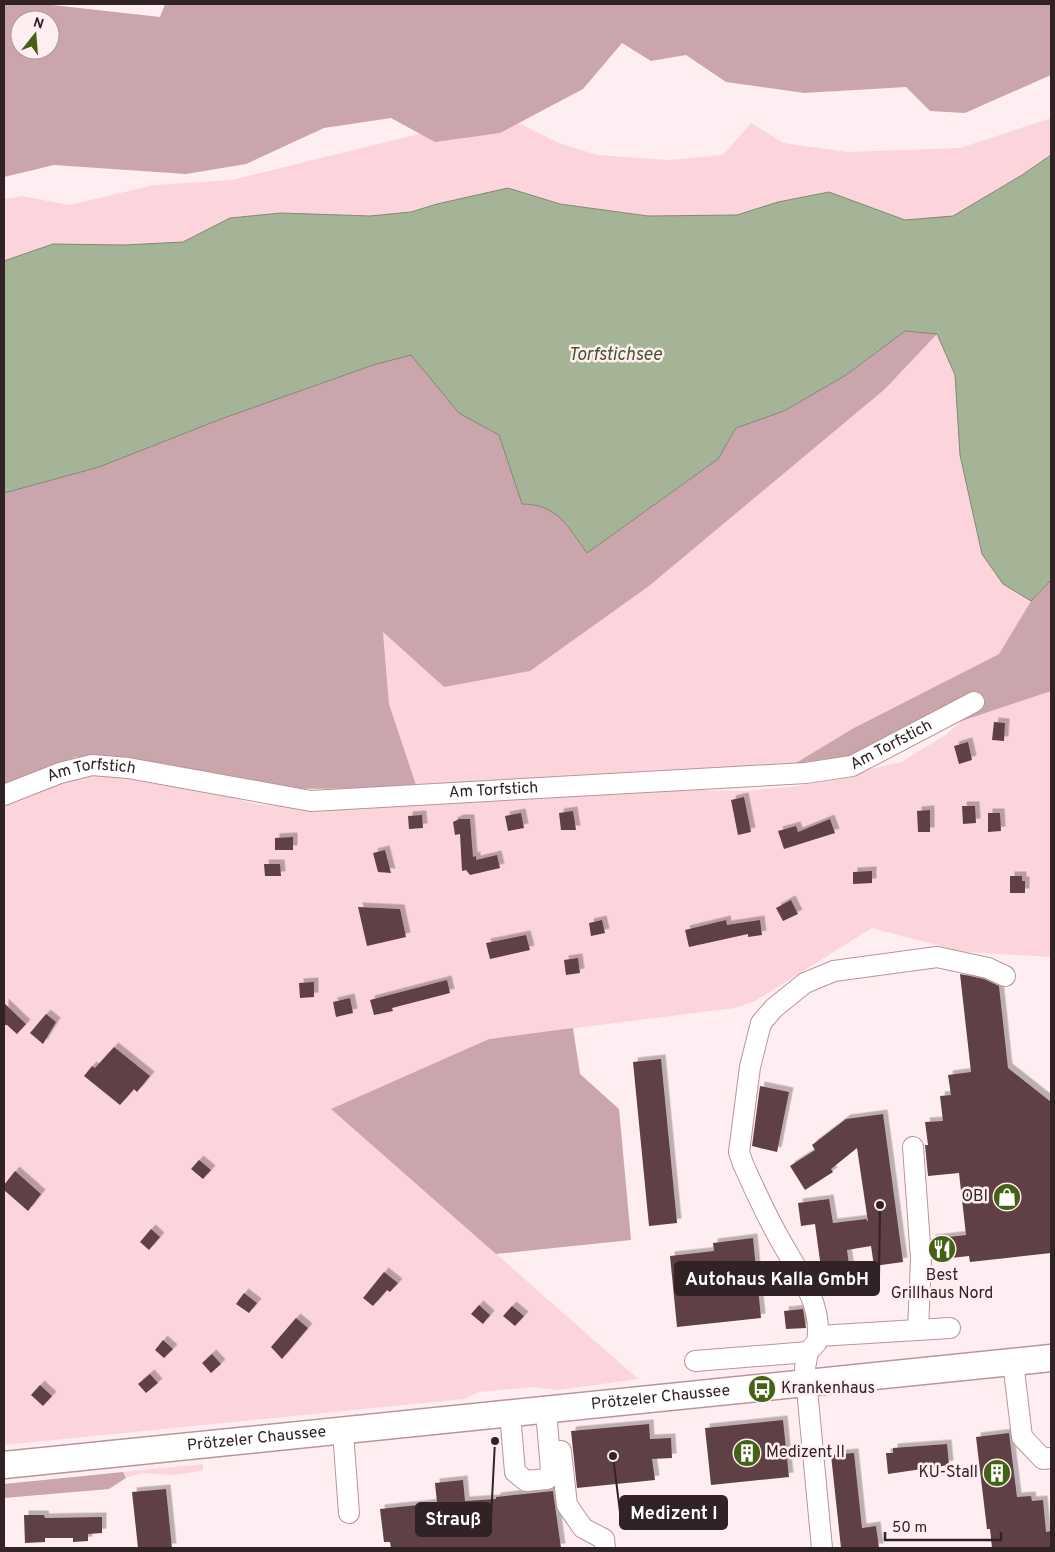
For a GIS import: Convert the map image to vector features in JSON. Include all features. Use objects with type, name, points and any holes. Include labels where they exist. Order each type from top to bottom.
[{"type":"main road","name":"Prötzeler Chaussee","points":[[4,1465],[343,1432],[510,1422],[552,1410],[1051,1358]]},
{"type":"street","name":"Am Torfstich","points":[[4,795],[60,773],[92,765],[128,768],[311,801],[806,774],[852,766],[974,702]]},
{"type":"street","points":[[822,1548],[805,1368],[813,1344],[816,1314],[804,1279],[778,1236],[739,1152],[750,1067],[761,1023],[774,1008],[805,983],[834,971],[937,957],[988,968],[1005,976]]},
{"type":"street","points":[[913,1147],[921,1259],[918,1330]]},
{"type":"street","points":[[695,1361],[918,1330],[950,1328]]},
{"type":"street","points":[[1013,1362],[1022,1437],[1043,1459],[1051,1458]]},
{"type":"street","points":[[510,1422],[515,1472],[526,1481],[547,1479],[551,1470],[552,1410]]},
{"type":"street","points":[[552,1410],[567,1505],[591,1540]]},
{"type":"street","points":[[343,1432],[349,1513]]},
{"type":"shaded area","points":[[4,4],[43,4],[160,17],[165,4],[1051,4],[1051,75],[965,113],[930,111],[906,87],[804,93],[726,82],[686,55],[651,61],[622,43],[583,89],[500,133],[435,142],[391,118],[324,128],[246,164],[186,174],[54,165],[4,177]]},
{"type":"shaded area","points":[[1051,118],[1051,215],[4,269],[4,199],[22,196],[69,205],[154,185],[232,180],[439,129],[510,119],[559,143],[597,155],[669,160],[723,155],[751,123],[784,143],[847,152],[960,148]]},
{"type":"shaded area","points":[[905,331],[937,334],[885,389],[649,586],[530,671],[444,687],[383,632],[389,704],[417,788],[287,789],[146,772],[76,757],[4,785],[4,493],[99,467],[221,419],[373,365],[411,354],[459,413],[499,435],[522,504],[545,508],[561,518],[587,553],[718,459],[736,428],[784,411],[846,375]]},
{"type":"shaded area","points":[[937,334],[955,375],[959,433],[1031,601],[999,654],[852,729],[776,775],[417,788],[389,704],[383,632],[444,687],[649,586],[885,389]]},
{"type":"shaded area","points":[[1051,580],[1051,691],[878,749],[776,775],[852,729],[999,654],[1031,601]]},
{"type":"shaded area","points":[[1051,655],[1051,957],[963,952],[872,928],[755,1001],[735,1008],[489,1039],[332,1109],[638,1379],[559,1390],[533,1387],[479,1392],[464,1399],[4,1445],[4,805],[81,772],[148,774],[259,805],[346,806],[661,789],[745,791],[799,786],[901,762],[947,734],[986,699]]},
{"type":"shaded area","points":[[573,1028],[580,1074],[619,1109],[631,1240],[496,1254],[331,1109],[489,1039]]},
{"type":"shaded area","points":[[203,1464],[203,1471],[172,1475],[141,1473],[126,1478],[123,1472]]},
{"type":"shaded area","points":[[123,1472],[126,1478],[109,1489],[4,1498],[4,1484]]},
{"type":"water","name":"Torfstichsee","points":[[1051,155],[1051,580],[1031,601],[1003,584],[982,554],[960,455],[955,375],[937,334],[905,331],[846,375],[784,411],[736,428],[718,459],[587,553],[561,519],[545,508],[522,504],[499,435],[459,413],[411,355],[373,365],[221,419],[99,467],[4,493],[4,261],[53,244],[124,245],[183,242],[230,218],[281,213],[370,216],[411,212],[437,204],[508,188],[560,204],[648,216],[737,215],[778,202],[829,192],[905,220],[953,216],[1022,175]]},
{"type":"building","points":[[994,722],[1005,723],[1004,741],[992,740]]},
{"type":"building","points":[[968,742],[972,760],[959,764],[954,746]]},
{"type":"building","points":[[744,797],[751,832],[738,835],[731,800]]},
{"type":"building","points":[[962,806],[975,806],[976,823],[963,824]]},
{"type":"building","points":[[930,810],[930,832],[918,832],[917,811]]},
{"type":"building","points":[[573,811],[576,830],[561,830],[559,813]]},
{"type":"building","points":[[521,813],[524,828],[508,831],[505,816]]},
{"type":"building","points":[[988,813],[1000,813],[1001,831],[988,832]]},
{"type":"building","points":[[422,815],[423,828],[409,829],[408,816]]},
{"type":"building","points":[[459,819],[470,819],[473,857],[476,856],[476,860],[497,855],[500,868],[470,875],[466,870],[462,871],[460,834],[455,835],[453,822]]},
{"type":"building","points":[[830,819],[835,833],[784,849],[778,831],[796,826],[798,832]]},
{"type":"building","points":[[293,837],[293,850],[275,850],[275,838]]},
{"type":"building","points":[[385,850],[391,873],[378,872],[373,853]]},
{"type":"building","points":[[264,864],[280,864],[281,876],[265,876]]},
{"type":"building","points":[[872,871],[872,883],[853,884],[853,872]]},
{"type":"building","points":[[1010,876],[1022,876],[1022,881],[1025,881],[1025,893],[1010,893]]},
{"type":"building","points":[[791,900],[798,914],[783,921],[776,908]]},
{"type":"building","points":[[358,907],[400,909],[406,937],[367,946]]},
{"type":"building","points":[[602,920],[605,933],[591,936],[589,923]]},
{"type":"building","points":[[726,920],[727,925],[760,920],[762,935],[748,937],[748,934],[689,947],[685,930]]},
{"type":"building","points":[[526,935],[530,950],[490,959],[486,943]]},
{"type":"building","points":[[578,958],[580,973],[566,975],[564,960]]},
{"type":"building","name":"OBI","points":[[960,974],[984,979],[999,986],[1008,1068],[1051,1102],[1051,1253],[970,1262],[969,1256],[933,1260],[931,1239],[966,1235],[959,1173],[928,1176],[925,1145],[928,1145],[925,1122],[943,1121],[940,1096],[951,1095],[948,1075],[971,1072]]},
{"type":"building","points":[[447,980],[450,993],[392,1008],[393,1011],[374,1015],[370,1000]]},
{"type":"building","points":[[314,982],[314,997],[300,998],[299,983]]},
{"type":"building","points":[[350,998],[353,1013],[336,1017],[333,1002]]},
{"type":"building","points":[[4,1003],[26,1024],[17,1034],[7,1025],[4,1025]]},
{"type":"building","points":[[46,1014],[56,1022],[43,1044],[30,1033]]},
{"type":"building","points":[[114,1047],[150,1076],[137,1092],[134,1089],[120,1105],[84,1076],[92,1066],[95,1068]]},
{"type":"building","points":[[661,1059],[677,1223],[649,1226],[633,1062]]},
{"type":"building","points":[[760,1086],[789,1092],[777,1152],[752,1146]]},
{"type":"building","points":[[883,1114],[903,1262],[874,1266],[871,1246],[847,1250],[852,1286],[844,1287],[843,1291],[824,1290],[815,1224],[801,1226],[798,1203],[829,1199],[833,1223],[866,1219],[868,1222],[857,1148],[831,1169],[833,1172],[805,1190],[790,1166],[815,1150],[812,1145],[846,1119]]},
{"type":"building","points":[[199,1160],[211,1170],[203,1179],[191,1169]]},
{"type":"building","points":[[15,1171],[41,1194],[28,1211],[4,1190],[4,1185]]},
{"type":"building","points":[[151,1229],[160,1237],[149,1250],[140,1242]]},
{"type":"building","points":[[753,1238],[761,1318],[677,1327],[670,1256],[714,1251],[713,1243]]},
{"type":"building","points":[[384,1272],[398,1283],[390,1292],[387,1290],[373,1306],[363,1298]]},
{"type":"building","points":[[244,1293],[257,1303],[249,1313],[236,1304]]},
{"type":"building","points":[[479,1305],[490,1315],[483,1324],[471,1314]]},
{"type":"building","points":[[512,1306],[524,1316],[515,1326],[503,1316]]},
{"type":"building","points":[[803,1309],[806,1328],[786,1329],[784,1311]]},
{"type":"building","points":[[296,1318],[308,1328],[282,1359],[271,1347]]},
{"type":"building","points":[[163,1340],[173,1349],[164,1358],[155,1350]]},
{"type":"building","points":[[212,1354],[221,1364],[211,1373],[202,1363]]},
{"type":"building","points":[[150,1374],[158,1383],[146,1393],[138,1384]]},
{"type":"building","points":[[40,1385],[52,1396],[43,1406],[31,1395]]},
{"type":"building","name":"Medizent II","points":[[783,1420],[789,1477],[711,1485],[705,1428]]},
{"type":"building","points":[[649,1424],[650,1439],[671,1438],[672,1458],[652,1459],[655,1480],[577,1488],[571,1431]]},
{"type":"building","points":[[1009,1433],[1017,1497],[1031,1496],[1032,1501],[1043,1500],[1046,1532],[1051,1531],[1051,1548],[992,1548],[990,1529],[987,1529],[976,1437]]},
{"type":"building","points":[[947,1444],[949,1465],[888,1474],[886,1453],[893,1453],[893,1448]]},
{"type":"building","points":[[854,1453],[862,1528],[876,1526],[879,1548],[841,1548],[831,1455]]},
{"type":"building","points":[[463,1480],[465,1501],[496,1499],[496,1497],[553,1491],[561,1548],[391,1548],[390,1542],[384,1542],[380,1509],[437,1503],[435,1483]]},
{"type":"building","points":[[166,1489],[172,1548],[138,1548],[132,1492]]},
{"type":"building","points":[[24,1515],[44,1515],[45,1518],[102,1517],[102,1533],[88,1534],[88,1541],[73,1542],[73,1538],[45,1538],[45,1542],[25,1543]]},
{"type":"place","name":"OBI","points":[[1007,1197]]},
{"type":"place","name":"Autohaus Kalla GmbH","points":[[880,1205]]},
{"type":"place","name":"Best Grillhaus Nord","points":[[942,1249]]},
{"type":"place","name":"Krankenhaus","points":[[762,1389]]},
{"type":"place","name":"Strauß","points":[[495,1441]]},
{"type":"place","name":"Medizent II","points":[[747,1453]]},
{"type":"place","name":"Medizent I","points":[[613,1456]]},
{"type":"place","name":"KU-Stall","points":[[997,1473]]}]
